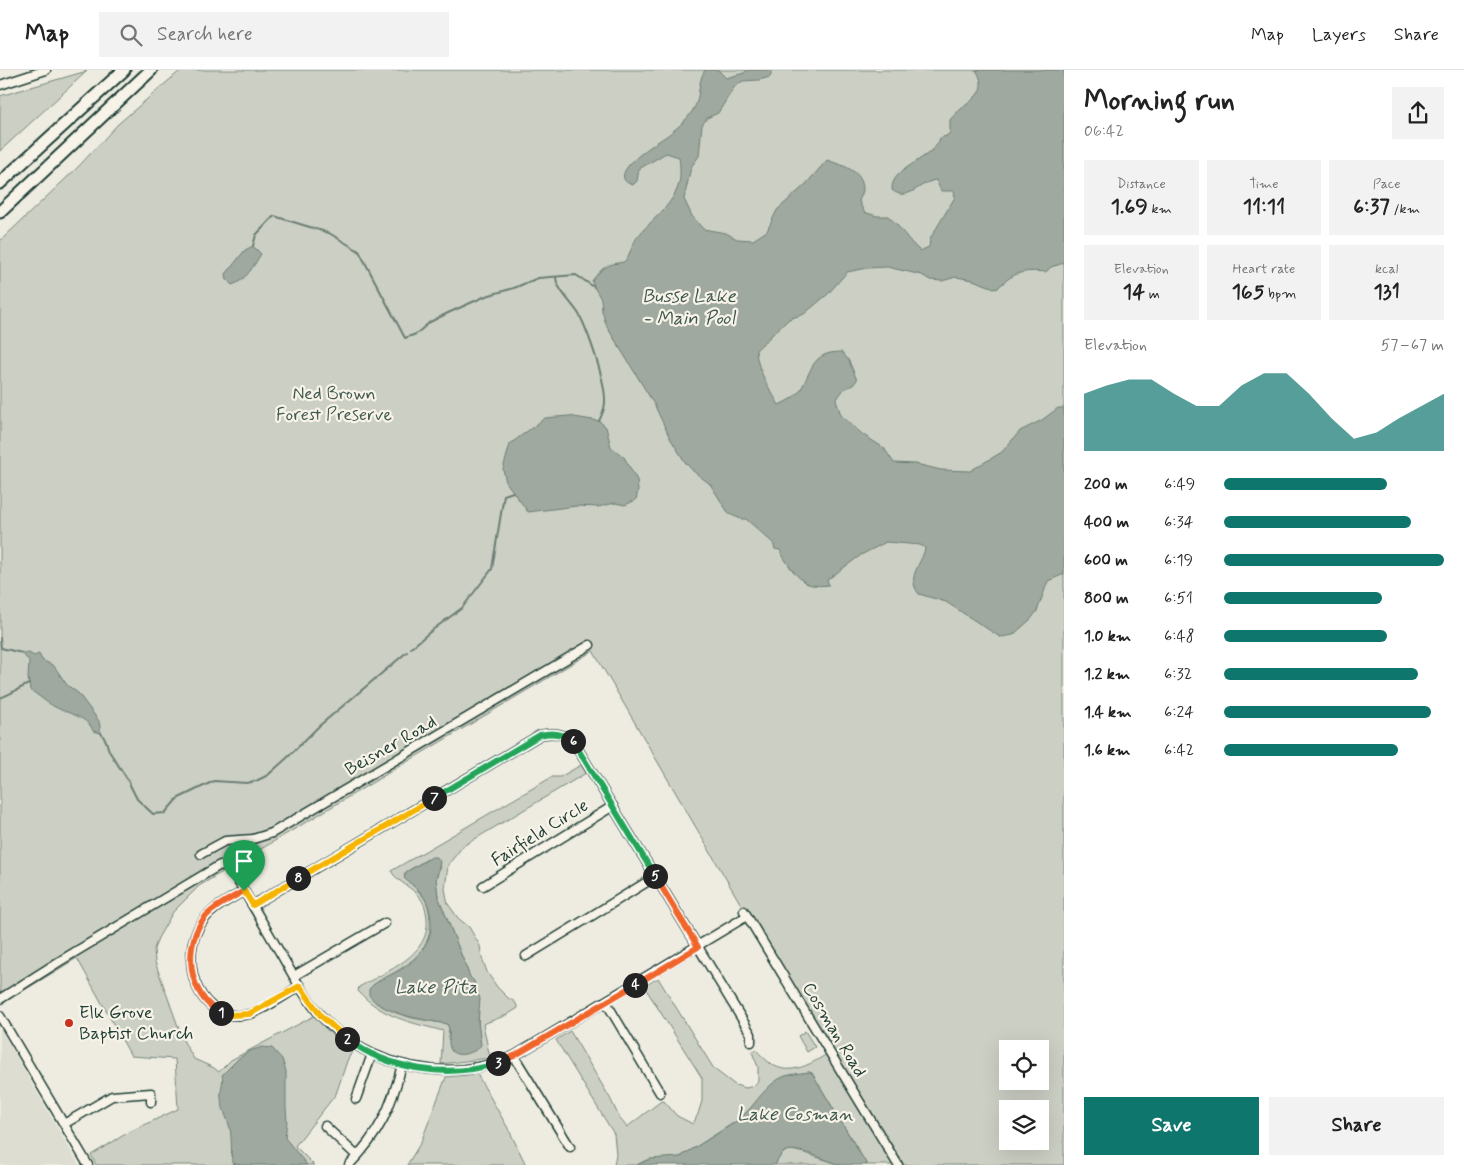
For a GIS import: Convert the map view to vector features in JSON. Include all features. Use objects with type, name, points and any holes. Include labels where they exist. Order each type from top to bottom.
[{"type":"highway","points":[[0,183],[124,70]]},
{"type":"highway","points":[[0,212],[151,70]]},
{"type":"street","points":[[0,85],[46,70]]},
{"type":"street","name":"Beisner Road","points":[[201,854],[225,841],[253,839],[272,833],[590,645]]},
{"type":"street","points":[[253,905],[540,735],[550,733],[568,737],[613,806],[751,1034],[751,1042]]},
{"type":"street","name":"Fairfield Circle","points":[[483,886],[613,806]]},
{"type":"street","points":[[0,999],[220,866],[230,868],[300,986],[321,1016],[352,1043],[372,1054],[402,1065],[431,1070],[449,1071],[491,1065],[514,1056],[698,947]]},
{"type":"street","points":[[526,956],[655,877]]},
{"type":"street","points":[[244,891],[214,909],[198,928],[191,954],[191,972],[199,991],[211,1006],[220,1012],[239,1015],[256,1012],[300,986]]},
{"type":"street","name":"Cosman Road","points":[[698,947],[746,913],[898,1165]]},
{"type":"street","points":[[294,976],[385,923]]},
{"type":"street","points":[[606,1002],[660,1093]]},
{"type":"street","points":[[0,1016],[88,1165]]},
{"type":"street","points":[[356,1099],[372,1054]]},
{"type":"street","points":[[514,1056],[570,1147]]},
{"type":"street","points":[[349,1165],[372,1139],[386,1116],[402,1065]]},
{"type":"street","points":[[64,1124],[112,1096],[151,1094],[151,1102]]},
{"type":"street","points":[[325,1126],[358,1156]]},
{"type":"shaded area","points":[[0,1028],[79,1165],[0,1165]]},
{"type":"green space","name":"Ned Brown Forest Preserve","points":[[181,70],[1064,70],[1064,1165],[904,1165],[747,908],[743,908],[593,651],[199,886],[173,912],[158,938],[154,949],[155,962],[183,1040],[194,1059],[219,1072],[231,1060],[314,1016],[340,1041],[353,1050],[347,1061],[336,1094],[295,1146],[314,1165],[96,1165],[91,1155],[129,1132],[178,1109],[175,1059],[131,1056],[77,958],[0,1005],[0,241],[79,166],[118,124]]},
{"type":"green space","points":[[87,71],[0,151],[0,96]]},
{"type":"green space","points":[[581,765],[586,773],[463,846],[448,865],[445,889],[448,904],[458,918],[469,927],[480,946],[487,972],[497,987],[515,1002],[518,1008],[507,1015],[483,1024],[490,1058],[441,1064],[443,1031],[408,1022],[387,1013],[367,1000],[358,991],[359,987],[405,961],[422,943],[426,931],[427,918],[422,901],[414,891],[391,871],[552,777],[560,777]],"holes":[[[427,859],[440,866],[436,880],[438,896],[477,991],[478,1022],[476,1050],[466,1053],[448,1039],[449,1027],[447,1024],[412,1018],[396,1013],[376,1003],[373,985],[413,960],[426,943],[430,932],[427,903],[404,874]]]},
{"type":"green space","points":[[658,978],[714,1069],[735,1085],[746,1088],[754,1086],[758,1081],[758,1067],[752,1052],[756,1050],[771,1064],[786,1069],[802,1067],[830,1052],[898,1165],[867,1165],[812,1073],[809,1072],[785,1077],[738,1120],[680,1157],[644,1161],[637,1165],[614,1165],[616,1154],[614,1134],[556,1040],[570,1031],[610,1098],[620,1119],[627,1127],[664,1101],[677,1116],[693,1124],[702,1101],[702,1078],[644,986]]},
{"type":"green space","points":[[805,1031],[815,1047],[807,1052],[798,1036]]},
{"type":"green space","points":[[477,1074],[509,1130],[526,1165],[407,1165],[421,1142],[446,1077]]},
{"type":"green space","points":[[791,1150],[841,1165],[775,1165],[783,1153]]},
{"type":"water","name":"Busse Lake - Main Pool","points":[[705,70],[718,70],[726,78],[744,73],[747,70],[772,70],[770,77],[743,81],[735,86],[718,113],[707,118],[702,125],[699,156],[691,167],[684,199],[692,216],[703,229],[726,233],[737,239],[753,240],[767,231],[777,210],[805,185],[827,160],[850,169],[859,177],[863,189],[859,201],[864,212],[877,216],[888,216],[920,251],[929,247],[930,239],[955,197],[954,191],[941,191],[936,180],[924,184],[914,191],[903,194],[892,190],[893,182],[905,169],[930,152],[940,138],[950,133],[950,120],[979,92],[981,86],[976,70],[1064,70],[1064,263],[1051,267],[1046,272],[1031,271],[1019,273],[1008,279],[997,289],[973,280],[956,277],[942,281],[930,280],[922,275],[887,267],[847,272],[828,294],[804,314],[789,319],[756,350],[761,372],[779,405],[799,392],[811,368],[819,358],[832,353],[842,352],[849,361],[857,380],[853,385],[844,389],[836,400],[841,415],[862,434],[884,448],[894,463],[916,464],[941,470],[970,471],[1002,452],[1020,431],[1042,420],[1058,408],[1064,408],[1064,574],[1048,581],[1037,611],[1013,635],[1000,637],[946,602],[919,594],[915,588],[914,577],[925,549],[920,545],[886,542],[861,555],[827,580],[829,585],[821,586],[804,582],[792,569],[780,550],[775,549],[773,543],[746,519],[729,514],[710,484],[685,462],[670,438],[654,404],[607,327],[602,311],[601,299],[592,281],[606,267],[624,262],[639,235],[670,201],[679,185],[679,157],[666,153],[639,169],[637,181],[633,185],[625,181],[624,175],[627,167],[643,152],[673,131],[690,114],[695,105]]},
{"type":"water","points":[[253,246],[261,254],[245,276],[232,285],[227,280],[226,274],[245,250]]},
{"type":"water","points":[[568,416],[599,421],[606,427],[611,447],[624,457],[637,480],[638,491],[636,500],[625,505],[615,503],[598,507],[577,506],[528,512],[506,482],[503,469],[510,444],[545,418]]},
{"type":"water","points":[[22,653],[29,653],[34,656],[39,654],[42,660],[54,666],[67,685],[78,693],[99,721],[101,733],[93,731],[86,721],[55,707],[30,690],[28,678],[29,661]]},
{"type":"water","name":"Lake Pita","points":[[432,857],[437,857],[440,862],[436,880],[438,896],[480,999],[478,1021],[481,1045],[475,1051],[465,1054],[452,1052],[447,1024],[393,1011],[375,1002],[369,995],[369,989],[373,985],[408,964],[419,954],[427,941],[431,926],[427,902],[419,891],[404,878],[406,872]]},
{"type":"water","points":[[262,1047],[272,1048],[282,1059],[286,1071],[287,1121],[285,1138],[307,1165],[240,1165],[232,1163],[230,1128],[221,1098],[222,1075],[239,1058],[250,1051]]},
{"type":"water","name":"Lake Cosman","points":[[812,1073],[867,1165],[840,1165],[803,1152],[789,1150],[783,1153],[775,1165],[637,1165],[650,1159],[680,1157],[739,1120],[771,1084],[785,1076]]},
{"type":"waterway","points":[[253,246],[256,235],[274,216],[329,233],[359,251],[405,338],[416,334],[430,322],[448,313],[486,296],[514,288],[538,278],[576,275],[594,287]]},
{"type":"waterway","points":[[556,277],[562,292],[580,316],[596,359],[605,394],[604,410],[599,421]]},
{"type":"waterway","points":[[411,648],[462,608],[492,569],[504,495],[513,492]]},
{"type":"waterway","points":[[0,638],[1,648],[22,653]]},
{"type":"waterway","points":[[101,733],[109,751],[126,777],[137,799],[153,814],[165,813],[177,799],[214,781],[247,783],[268,775],[319,726],[407,652]]},
{"type":"waterway","points":[[0,698],[29,684]]},
{"type":"place","name":"Elk Grove Baptist Church","points":[[69,1023]]},
{"type":"route","points":[[559,734],[568,737],[573,742],[698,947],[514,1056],[491,1065],[474,1068],[449,1071],[431,1070],[402,1065],[372,1054],[352,1043],[321,1016],[300,986],[256,1012],[249,1014],[231,1015],[220,1012],[211,1006],[203,997],[191,972],[193,941],[198,928],[214,909],[244,891],[253,905],[540,735],[559,734]]}]
